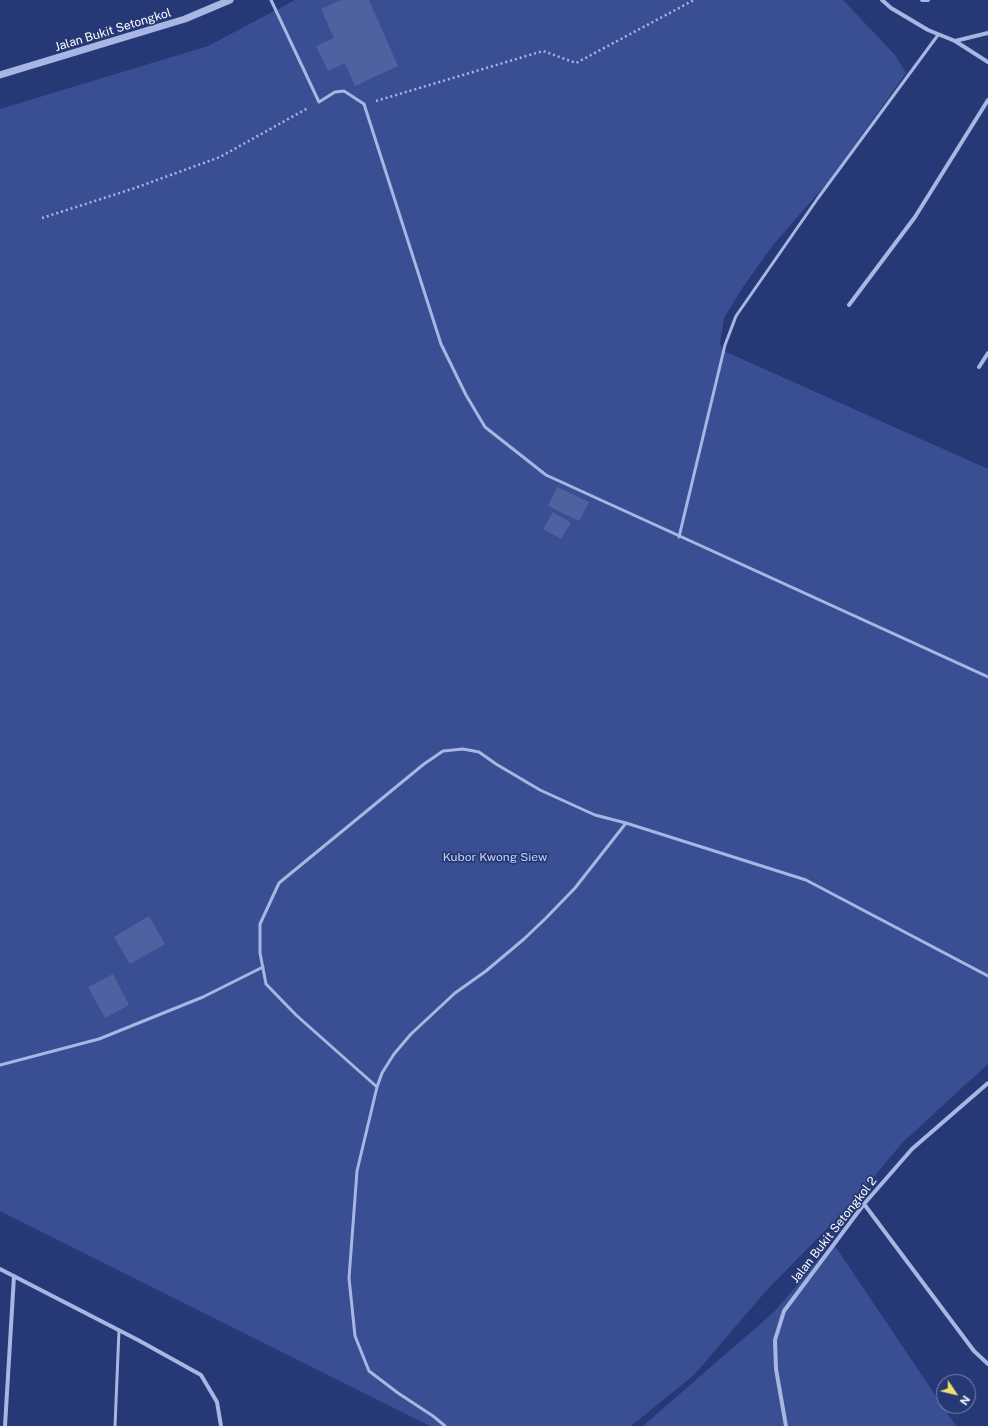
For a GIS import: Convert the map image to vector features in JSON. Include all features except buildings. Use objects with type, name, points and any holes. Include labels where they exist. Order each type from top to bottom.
[{"type":"street","name":"Jalan Bukit Setongkol","points":[[0,75],[185,19],[230,0]]},
{"type":"street","points":[[882,0],[891,8],[928,30],[955,41],[988,62]]},
{"type":"street","points":[[922,0],[928,0]]},
{"type":"street","points":[[955,41],[988,33]]},
{"type":"street","points":[[849,305],[915,217],[988,100]]},
{"type":"street","points":[[979,367],[988,353]]},
{"type":"street","name":"Jalan Bukit Setongkol 2","points":[[786,1426],[776,1369],[775,1340],[784,1312],[864,1204],[912,1149],[988,1083]]},
{"type":"street","points":[[864,1204],[974,1351],[988,1364]]},
{"type":"street","points":[[0,1269],[119,1330],[201,1375],[217,1402],[222,1426]]},
{"type":"street","points":[[5,1426],[14,1276]]},
{"type":"lane","points":[[272,0],[319,102],[335,92],[344,91],[364,104],[441,344],[466,395],[486,427],[546,475],[988,677]]},
{"type":"lane","points":[[679,537],[724,346],[736,316],[818,198],[938,35]]},
{"type":"lane","points":[[377,1087],[296,1015],[266,984],[260,953],[260,924],[279,883],[424,764],[443,751],[463,749],[479,752],[496,764],[546,793],[595,815],[626,823],[806,880],[988,976]]},
{"type":"lane","points":[[445,1426],[369,1371],[355,1336],[349,1278],[357,1171],[377,1087],[382,1073],[394,1054],[411,1034],[455,993],[486,971],[546,918],[575,888],[626,823]]},
{"type":"lane","points":[[0,1065],[99,1040],[196,1000],[263,966]]},
{"type":"lane","points":[[115,1426],[119,1330]]},
{"type":"path","points":[[364,104],[543,51],[576,63],[694,0]]},
{"type":"path","points":[[42,218],[135,188],[220,157],[319,102]]},
{"type":"green space","name":"Kubor Kwong Siew","points":[[295,0],[843,0],[895,55],[906,73],[827,183],[773,245],[743,287],[724,318],[720,344],[724,351],[988,469],[988,1064],[903,1142],[852,1203],[765,1292],[694,1375],[631,1426],[430,1426],[0,1211],[0,109],[208,46]]},
{"type":"green space","points":[[833,1243],[936,1396],[936,1414],[948,1414],[956,1426],[643,1426],[775,1311]]}]
